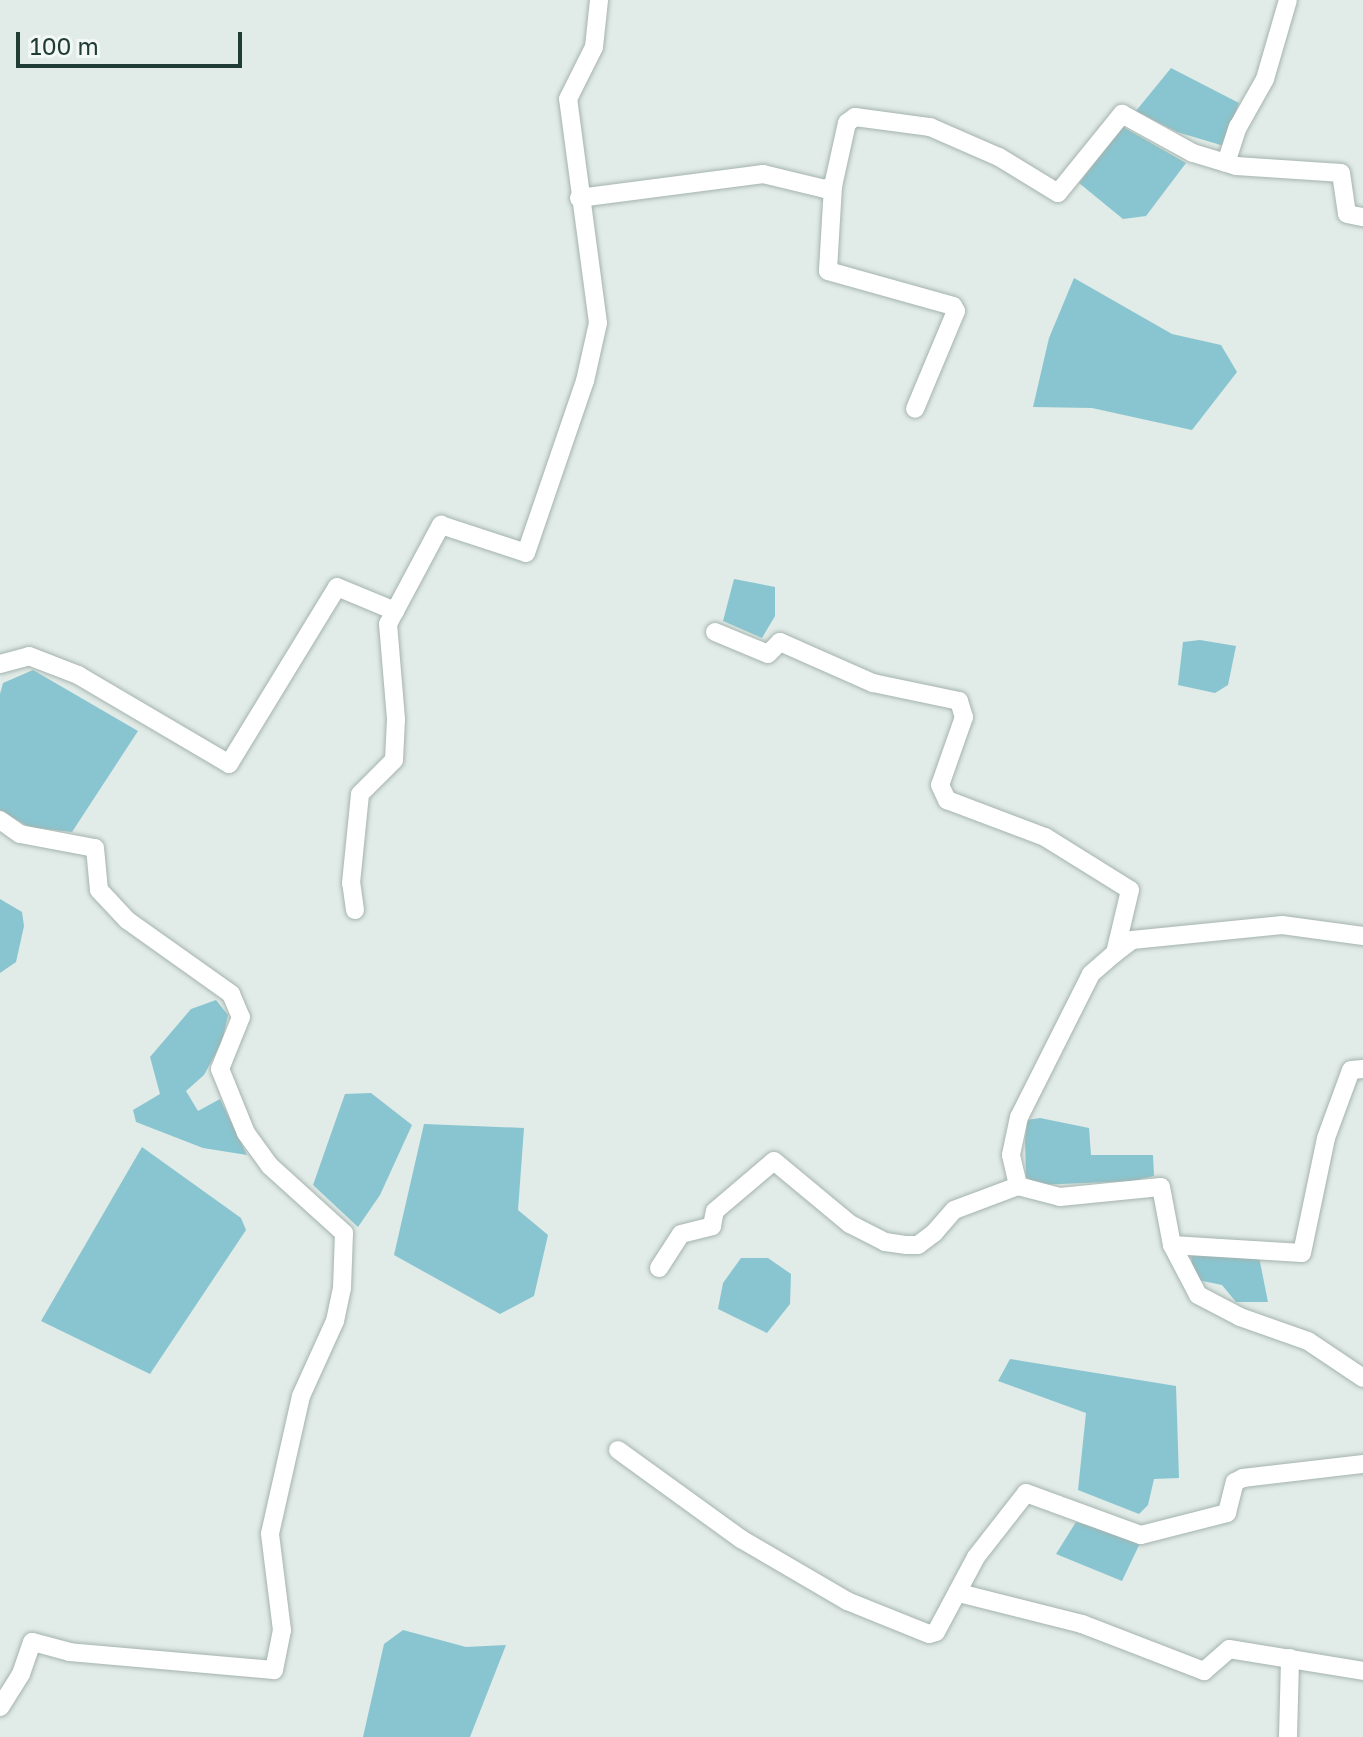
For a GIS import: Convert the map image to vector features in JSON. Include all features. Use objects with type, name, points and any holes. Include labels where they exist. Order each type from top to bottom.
[{"type":"street","points":[[355,910],[351,883],[360,794],[394,760],[396,719],[388,624],[441,525],[526,553],[585,381],[598,323],[568,99],[594,47],[599,0]]},
{"type":"street","points":[[1226,163],[1238,127],[1265,79],[1288,0]]},
{"type":"street","points":[[915,409],[956,311],[953,306],[828,271],[833,186],[847,123],[855,117],[930,127],[999,157],[1058,193],[1122,114],[1193,153],[1226,163],[1341,173],[1347,214],[1363,217]]},
{"type":"street","points":[[579,198],[763,174],[825,189],[833,186]]},
{"type":"street","points":[[0,664],[29,656],[78,675],[229,764],[337,587],[395,611]]},
{"type":"street","points":[[715,632],[768,654],[780,642],[873,683],[959,701],[964,717],[940,785],[947,800],[1045,837],[1130,890],[1115,953]]},
{"type":"street","points":[[0,820],[20,834],[95,848],[99,890],[127,920],[231,994],[241,1017],[220,1069],[246,1133],[270,1166],[344,1233],[335,1321],[301,1396],[283,1495],[270,1534],[282,1630],[274,1670],[70,1652],[32,1642],[21,1674],[0,1707]]},
{"type":"street","points":[[1018,1186],[1011,1155],[1019,1117],[1091,974],[1132,940],[1282,925],[1363,936]]},
{"type":"street","points":[[1172,1245],[1302,1253],[1326,1138],[1351,1070],[1363,1069]]},
{"type":"street","points":[[659,1268],[681,1234],[712,1226],[715,1211],[774,1161],[850,1224],[885,1242],[907,1245],[926,1239],[954,1210],[1018,1186],[1084,1197],[1161,1187],[1172,1245],[1198,1295],[1240,1317],[1308,1341],[1363,1378]]},
{"type":"street","points":[[618,1450],[741,1539],[847,1601],[919,1631],[936,1632],[976,1557],[1026,1493],[1141,1535],[1227,1513],[1235,1482],[1243,1478],[1363,1464]]},
{"type":"street","points":[[959,1593],[1082,1624],[1204,1671],[1229,1649],[1363,1671]]},
{"type":"street","points":[[1288,1737],[1290,1658]]},
{"type":"water","points":[[1171,68],[1239,103],[1224,146],[1177,132],[1136,111]]},
{"type":"water","points":[[1123,127],[1186,163],[1146,216],[1123,219],[1079,183]]},
{"type":"water","points":[[1074,278],[1172,334],[1221,345],[1237,372],[1192,430],[1092,408],[1033,407],[1049,338]]},
{"type":"water","points":[[734,579],[775,587],[775,616],[762,638],[723,621]]},
{"type":"water","points":[[1200,640],[1236,646],[1228,685],[1215,693],[1178,685],[1183,642]]},
{"type":"water","points":[[33,670],[138,731],[72,832],[29,827],[0,810],[0,694],[3,683]]},
{"type":"water","points":[[0,899],[22,912],[24,926],[16,962],[0,973]]},
{"type":"water","points":[[216,1000],[228,1015],[222,1042],[204,1075],[186,1091],[198,1111],[220,1099],[247,1155],[203,1148],[136,1122],[133,1110],[160,1094],[150,1057],[191,1009]]},
{"type":"water","points":[[371,1093],[412,1125],[380,1195],[358,1227],[313,1185],[345,1094]]},
{"type":"water","points":[[1040,1118],[1089,1128],[1091,1155],[1153,1155],[1154,1176],[1132,1181],[1037,1185],[1026,1177],[1025,1140],[1027,1120]]},
{"type":"water","points":[[424,1124],[524,1128],[518,1210],[548,1235],[534,1296],[500,1314],[394,1255]]},
{"type":"water","points":[[142,1147],[241,1218],[246,1230],[150,1374],[41,1321]]},
{"type":"water","points":[[1258,1252],[1268,1302],[1236,1302],[1222,1285],[1193,1279],[1191,1253]]},
{"type":"water","points":[[741,1258],[768,1258],[791,1274],[790,1304],[767,1333],[718,1309],[723,1283]]},
{"type":"water","points":[[1010,1359],[1176,1386],[1179,1478],[1154,1479],[1148,1505],[1139,1514],[1078,1490],[1086,1413],[998,1381]]},
{"type":"water","points":[[1076,1522],[1141,1541],[1122,1581],[1056,1554]]},
{"type":"water","points":[[403,1630],[466,1647],[506,1645],[470,1737],[363,1737],[384,1644]]}]
